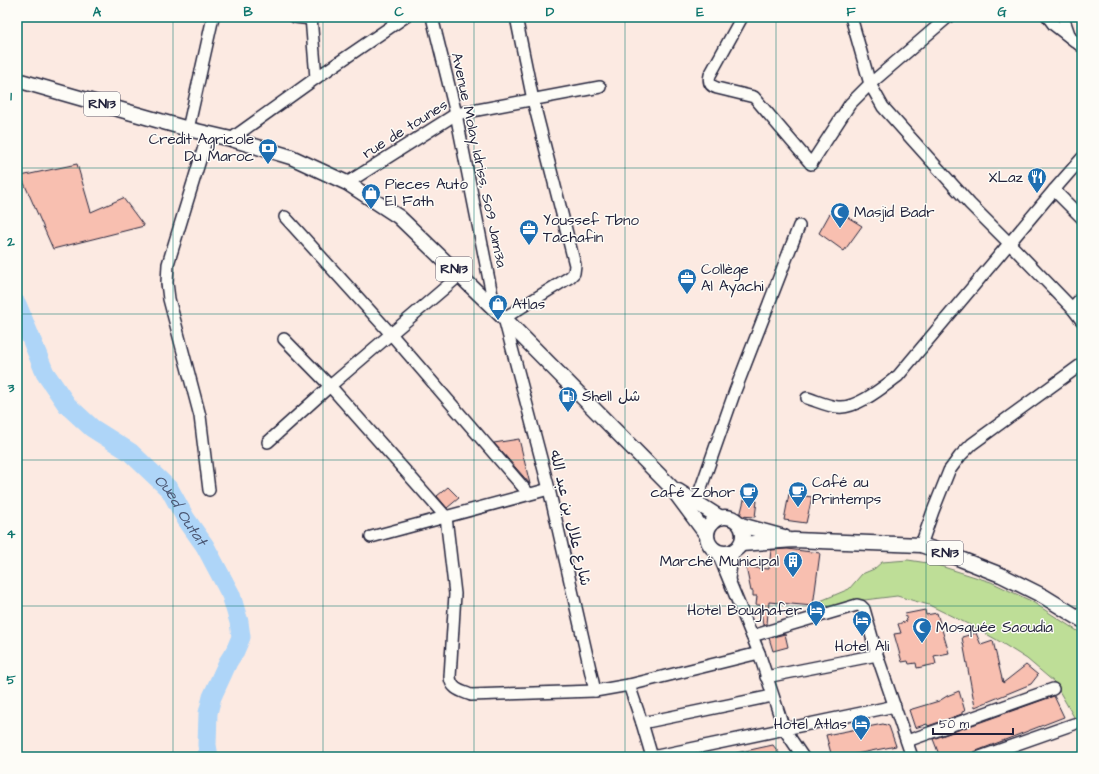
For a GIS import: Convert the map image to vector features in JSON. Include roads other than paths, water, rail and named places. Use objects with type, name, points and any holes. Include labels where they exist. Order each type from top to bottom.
[{"type":"main road","name":"RN13","points":[[17,80],[291,157],[347,183],[399,217],[500,314],[671,487],[706,534],[706,539],[709,544],[717,551],[728,553],[737,547],[794,540],[921,545],[1001,575],[1043,596],[1082,620]]},
{"type":"main road","name":"RN13","points":[[671,487],[719,517],[732,517],[741,525],[794,540]]},
{"type":"main road","points":[[706,534],[710,523],[719,517]]},
{"type":"main road","points":[[737,547],[743,538],[741,525]]},
{"type":"street","points":[[188,129],[213,17]]},
{"type":"street","points":[[295,17],[311,18],[316,78]]},
{"type":"street","points":[[231,139],[405,17]]},
{"type":"street","name":"Avenue Molay Idriss, So9 Jam3a","points":[[432,17],[456,114],[500,314]]},
{"type":"street","points":[[500,314],[570,277],[574,273],[575,265],[533,100],[516,17]]},
{"type":"street","points":[[742,17],[710,75],[710,84],[713,87],[754,97],[811,164],[850,104],[870,84],[948,17]]},
{"type":"street","points":[[851,17],[870,84],[883,108],[970,204],[1009,242],[1072,308],[1082,321]]},
{"type":"street","points":[[1048,17],[1054,25],[1082,49]]},
{"type":"street","points":[[1063,17],[1071,38]]},
{"type":"street","name":"rue de tounes","points":[[347,183],[456,114],[600,87]]},
{"type":"street","points":[[208,134],[168,264],[167,283],[200,416],[209,490]]},
{"type":"street","points":[[808,398],[839,407],[852,405],[876,392],[898,376],[1009,242],[1082,158]]},
{"type":"street","points":[[1054,190],[1082,218]]},
{"type":"street","points":[[285,217],[391,334],[529,494]]},
{"type":"street","points":[[696,502],[735,391],[799,226]]},
{"type":"street","points":[[268,442],[330,386],[460,275]]},
{"type":"street","points":[[1072,308],[1082,297]]},
{"type":"street","name":"شارع علال بن عبد الله","points":[[500,314],[549,489],[595,691]]},
{"type":"street","points":[[284,339],[330,386],[446,517],[455,594],[450,677],[450,683],[453,687],[471,695],[595,691],[629,685],[759,653]]},
{"type":"street","points":[[921,545],[949,471],[960,456],[972,444],[1082,364]]},
{"type":"street","points":[[371,536],[549,489]]},
{"type":"street","points":[[728,580],[737,547]]},
{"type":"street","points":[[717,551],[759,653],[784,729],[803,757]]},
{"type":"street","points":[[752,636],[857,605],[864,608],[877,655],[912,757]]},
{"type":"street","points":[[766,676],[877,655]]},
{"type":"street","points":[[629,685],[652,757],[895,706]]},
{"type":"street","points":[[907,741],[1053,689]]},
{"type":"street","points":[[642,723],[772,696]]},
{"type":"street","points":[[980,757],[1074,724]]},
{"type":"waterway","name":"Oued Outat","points":[[17,304],[45,373],[67,405],[92,428],[130,452],[170,490],[186,519],[205,546],[231,595],[239,622],[241,637],[212,697],[208,713],[207,745],[209,757]]},
{"type":"place","name":"Credit Agricole Du Maroc","points":[[268,165]]},
{"type":"place","name":"XLaz","points":[[1037,194]]},
{"type":"place","name":"Pieces Auto El Fath","points":[[371,210]]},
{"type":"place","name":"Masjid Badr","points":[[840,229]]},
{"type":"place","name":"Youssef Tbno Tachafin","points":[[529,246]]},
{"type":"place","name":"Collège Al Ayachi","points":[[687,295]]},
{"type":"place","name":"Atlas","points":[[498,321]]},
{"type":"place","name":"Shell شل","points":[[568,413]]},
{"type":"place","name":"Café au Printemps","points":[[798,508]]},
{"type":"place","name":"café Zohor","points":[[749,509]]},
{"type":"place","name":"Marché Municipal","points":[[793,578]]},
{"type":"place","name":"Hotel Boughafer","points":[[816,627]]},
{"type":"place","name":"Hotel Ali","points":[[862,637]]},
{"type":"place","name":"Mosquée Saoudia","points":[[922,644]]},
{"type":"place","name":"Hotel Atlas","points":[[861,741]]}]
